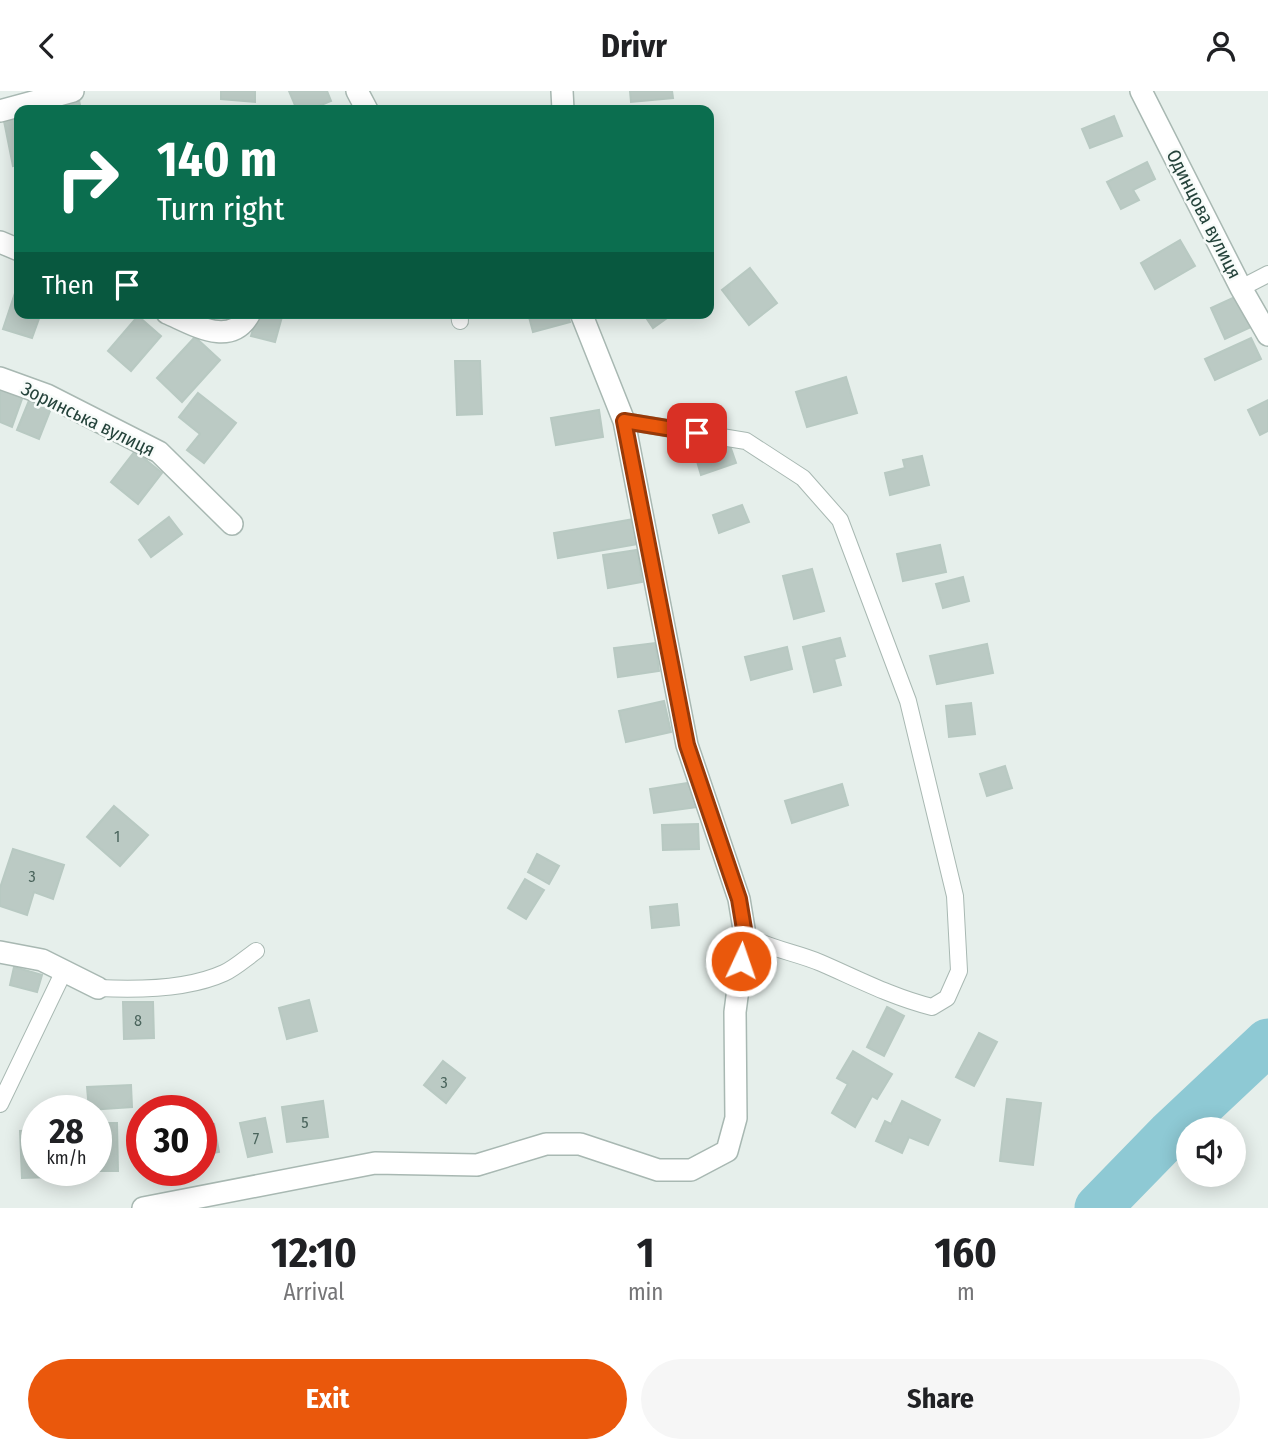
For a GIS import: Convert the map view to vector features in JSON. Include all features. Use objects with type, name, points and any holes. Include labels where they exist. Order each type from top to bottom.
[{"type":"street","points":[[22,105],[73,91]]},
{"type":"street","name":"Одинцова вулиця","points":[[1142,91],[1241,288],[1268,335]]},
{"type":"street","points":[[181,319],[215,334],[231,330],[247,319]]},
{"type":"street","points":[[143,1208],[375,1163],[477,1165],[546,1144],[580,1144],[658,1170],[691,1170],[727,1151],[736,1118],[735,1012],[745,935],[739,899],[687,745],[624,421],[583,319]]},
{"type":"street","name":"Зоринська вулиця","points":[[0,377],[47,395],[159,452],[232,524]]},
{"type":"street","points":[[0,952],[42,961],[98,988]]},
{"type":"lane","points":[[1241,288],[1268,274]]},
{"type":"lane","points":[[624,421],[746,441],[803,478],[840,520],[908,701],[955,896],[959,971],[947,998],[932,1007],[902,1000],[820,963],[763,946],[745,935]]},
{"type":"lane","points":[[98,988],[128,990],[191,983],[225,973],[256,951]]},
{"type":"lane","points":[[0,1104],[64,971]]},
{"type":"building","points":[[221,91],[255,91],[255,102],[221,99]]},
{"type":"building","points":[[289,91],[327,91],[331,101],[321,105],[295,105]]},
{"type":"building","points":[[630,91],[672,91],[673,98],[631,102]]},
{"type":"building","points":[[78,95],[80,105],[54,105],[52,100]]},
{"type":"building","points":[[1114,116],[1122,136],[1090,148],[1082,129]]},
{"type":"building","points":[[14,119],[14,166],[13,166],[4,121]]},
{"type":"building","points":[[1147,162],[1155,179],[1133,190],[1139,200],[1121,209],[1107,182]]},
{"type":"building","points":[[1180,240],[1195,266],[1155,289],[1141,263]]},
{"type":"building","points":[[750,268],[777,303],[749,325],[722,290]]},
{"type":"building","points":[[14,296],[14,319],[39,319],[32,338],[3,329]]},
{"type":"building","points":[[1237,296],[1251,327],[1225,339],[1211,308]]},
{"type":"building","points":[[135,319],[141,319],[161,336],[131,371],[108,351]]},
{"type":"building","points":[[256,319],[281,319],[275,342],[251,336]]},
{"type":"building","points":[[530,319],[569,319],[570,322],[533,332]]},
{"type":"building","points":[[647,319],[666,319],[653,328]]},
{"type":"building","points":[[195,337],[220,360],[182,402],[157,378]]},
{"type":"building","points":[[1251,338],[1261,359],[1215,380],[1205,359]]},
{"type":"building","points":[[455,361],[480,361],[482,414],[457,415]]},
{"type":"building","points":[[846,377],[857,413],[807,427],[796,392]]},
{"type":"building","points":[[0,388],[23,396],[12,427],[0,422]]},
{"type":"building","points":[[198,393],[236,423],[204,463],[187,450],[200,434],[179,417]]},
{"type":"building","points":[[30,398],[52,406],[39,439],[17,430]]},
{"type":"building","points":[[1268,400],[1268,431],[1260,435],[1248,410]]},
{"type":"building","points":[[599,410],[603,437],[556,445],[551,418]]},
{"type":"building","points":[[728,440],[736,463],[701,475],[694,451]]},
{"type":"building","points":[[135,451],[162,473],[138,504],[111,482]]},
{"type":"building","points":[[922,456],[929,485],[890,495],[885,473],[905,468],[903,460]]},
{"type":"building","points":[[742,505],[749,522],[719,533],[713,515]]},
{"type":"building","points":[[169,517],[182,534],[151,557],[139,540]]},
{"type":"building","points":[[634,519],[638,544],[558,558],[554,533]]},
{"type":"building","points":[[940,545],[946,572],[903,581],[897,554]]},
{"type":"building","points":[[637,550],[642,582],[608,588],[603,555]]},
{"type":"building","points":[[812,569],[824,611],[794,619],[783,576]]},
{"type":"building","points":[[963,577],[969,601],[943,608],[936,584]]},
{"type":"building","points":[[840,638],[845,656],[834,659],[841,685],[814,692],[803,647]]},
{"type":"building","points":[[655,643],[659,671],[618,677],[614,648]]},
{"type":"building","points":[[987,644],[993,673],[937,684],[930,656]]},
{"type":"building","points":[[787,647],[792,669],[751,680],[745,657]]},
{"type":"building","points":[[664,701],[671,732],[626,742],[619,711]]},
{"type":"building","points":[[971,703],[975,734],[949,737],[946,706]]},
{"type":"building","points":[[1005,766],[1012,788],[987,796],[980,774]]},
{"type":"building","points":[[694,782],[698,807],[654,813],[650,789]]},
{"type":"building","points":[[842,784],[848,805],[792,823],[785,801]]},
{"type":"building","points":[[114,806],[148,835],[120,866],[87,837]]},
{"type":"building","points":[[698,824],[699,849],[663,850],[662,825]]},
{"type":"building","points":[[13,849],[64,865],[53,899],[34,892],[27,915],[0,906],[0,888]]},
{"type":"building","points":[[537,854],[559,866],[549,884],[528,872]]},
{"type":"building","points":[[525,879],[544,890],[526,919],[508,908]]},
{"type":"building","points":[[677,904],[679,925],[652,928],[650,907]]},
{"type":"building","points":[[14,967],[42,975],[37,992],[10,985]]},
{"type":"building","points":[[309,1000],[317,1031],[287,1039],[279,1008]]},
{"type":"building","points":[[123,1002],[153,1002],[154,1038],[124,1039]]},
{"type":"building","points":[[887,1007],[904,1016],[884,1056],[867,1047]]},
{"type":"building","points":[[979,1033],[997,1042],[974,1086],[956,1077]]},
{"type":"building","points":[[853,1051],[892,1074],[877,1099],[872,1096],[855,1127],[832,1113],[848,1084],[837,1078]]},
{"type":"building","points":[[443,1061],[465,1078],[446,1103],[424,1085]]},
{"type":"building","points":[[131,1085],[131,1095],[126,1095],[126,1107],[112,1108],[112,1095],[88,1095],[87,1087]]},
{"type":"building","points":[[1007,1099],[1041,1103],[1033,1165],[1000,1161]]},
{"type":"building","points":[[323,1101],[328,1137],[287,1142],[282,1107]]},
{"type":"building","points":[[902,1101],[940,1120],[928,1145],[909,1137],[902,1153],[876,1141],[885,1121],[891,1124]]},
{"type":"building","points":[[265,1118],[272,1152],[248,1157],[240,1123]]},
{"type":"building","points":[[112,1123],[117,1123],[118,1171],[112,1171]]},
{"type":"waterway","points":[[1098,1208],[1170,1134],[1268,1042]]},
{"type":"route","points":[[697,433],[624,421],[687,745],[739,899],[745,935],[741,961]]}]
